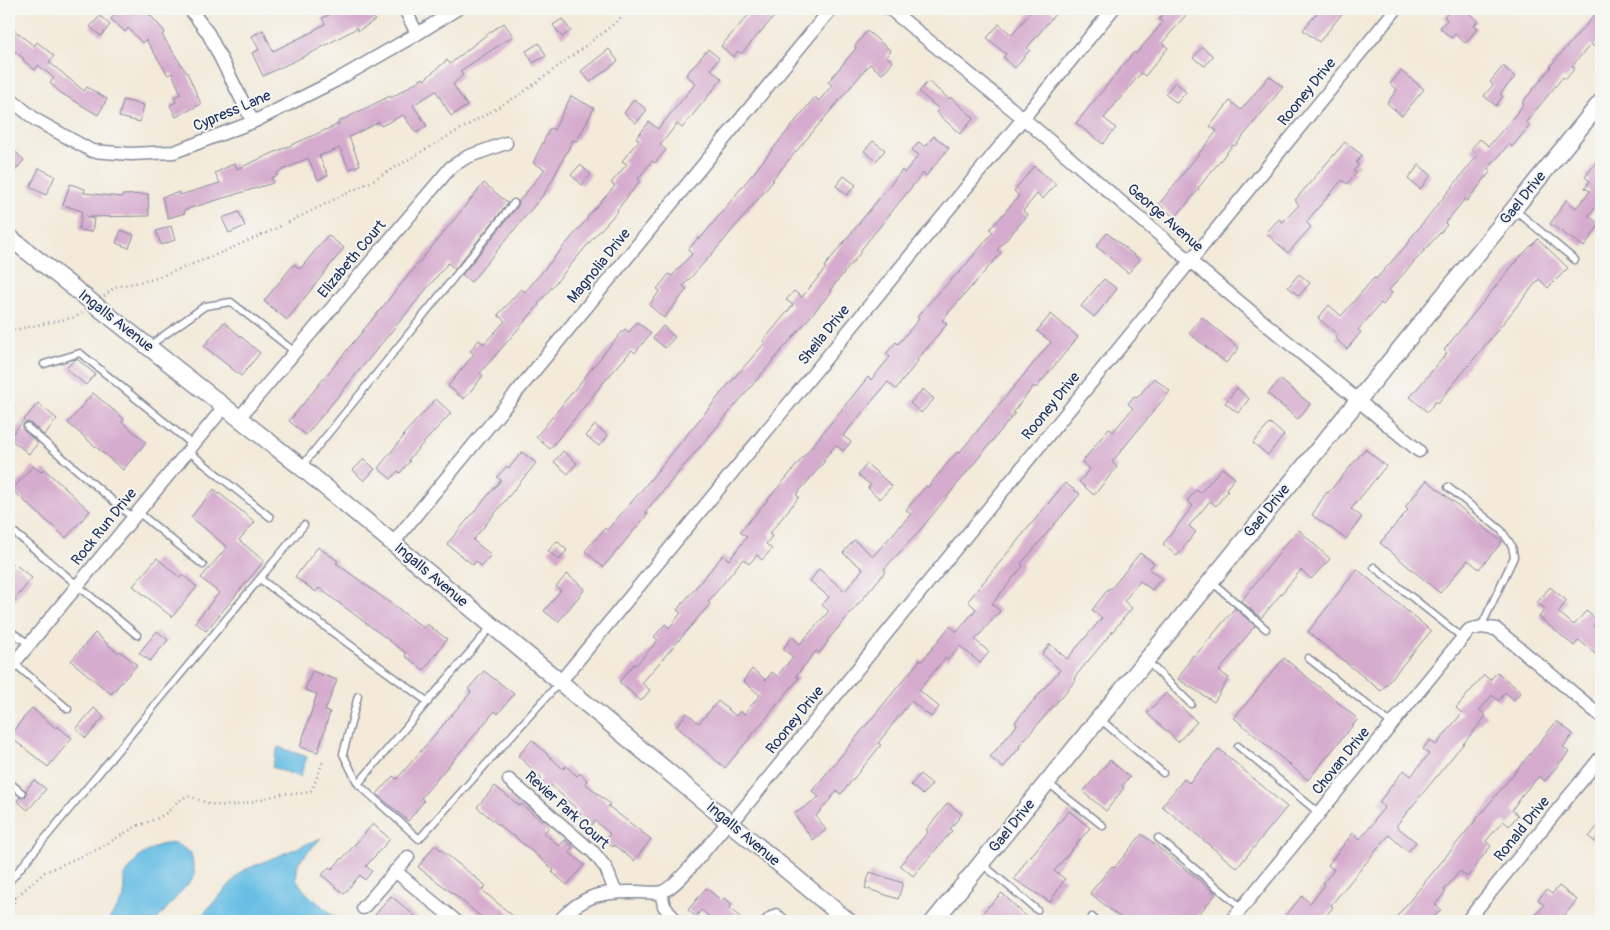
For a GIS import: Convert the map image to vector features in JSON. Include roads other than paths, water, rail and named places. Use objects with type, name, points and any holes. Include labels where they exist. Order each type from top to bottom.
[{"type":"street","points":[[190,9],[208,33],[253,122]]},
{"type":"street","points":[[405,9],[418,34]]},
{"type":"street","name":"Cypress Lane","points":[[9,100],[36,120],[92,151],[131,154],[174,152],[253,122],[335,81],[418,34],[457,9]]},
{"type":"street","name":"Magnolia Drive","points":[[392,543],[831,9]]},
{"type":"street","name":"George Avenue","points":[[890,9],[1023,118],[1190,261],[1419,451]]},
{"type":"street","name":"Sheila Drive","points":[[560,682],[1113,9]]},
{"type":"street","name":"Rooney Drive","points":[[661,892],[675,883],[730,823],[1396,9]]},
{"type":"street","name":"Gael Drive","points":[[934,921],[1601,102]]},
{"type":"street","name":"Elizabeth Court","points":[[239,418],[451,167],[467,157],[506,143]]},
{"type":"street","name":"Ingalls Avenue","points":[[9,237],[301,467],[730,823],[841,919]]},
{"type":"street","name":"Rock Run Drive","points":[[11,666],[224,406]]},
{"type":"street","points":[[1481,627],[1496,629],[1601,716]]},
{"type":"street","name":"Chovan Drive","points":[[1231,921],[1469,630],[1481,627]]},
{"type":"street","name":"Ronald Drive","points":[[1467,921],[1601,757]]},
{"type":"street","name":"Revier Park Court","points":[[508,780],[594,853],[606,868],[615,892]]},
{"type":"street","points":[[363,908],[408,857]]},
{"type":"street","points":[[395,871],[456,921]]},
{"type":"street","points":[[559,921],[578,904],[596,895],[615,892],[661,892],[664,906],[676,921]]},
{"type":"lane","points":[[301,467],[514,203]]},
{"type":"lane","points":[[1514,209],[1575,260]]},
{"type":"lane","points":[[148,346],[205,306],[231,302],[294,352]]},
{"type":"lane","points":[[44,364],[80,353],[270,517]]},
{"type":"lane","points":[[27,427],[202,566]]},
{"type":"lane","points":[[1448,487],[1501,530],[1512,546],[1514,557],[1481,627]]},
{"type":"lane","points":[[9,882],[304,525]]},
{"type":"lane","points":[[9,528],[137,635]]},
{"type":"lane","points":[[1374,567],[1463,638]]},
{"type":"lane","points":[[260,579],[428,702]]},
{"type":"lane","points":[[1211,581],[1266,629]]},
{"type":"lane","points":[[358,784],[492,626]]},
{"type":"lane","points":[[9,630],[29,644]]},
{"type":"lane","points":[[1308,658],[1392,724]]},
{"type":"lane","points":[[1146,660],[1191,704]]},
{"type":"lane","points":[[11,666],[68,709]]},
{"type":"lane","points":[[358,696],[343,754],[358,784],[419,839],[560,682]]},
{"type":"lane","points":[[1099,718],[1163,773]]},
{"type":"lane","points":[[1238,746],[1320,813]]},
{"type":"lane","points":[[9,782],[22,793]]},
{"type":"lane","points":[[1047,782],[1103,826]]},
{"type":"lane","points":[[1158,838],[1242,908]]},
{"type":"lane","points":[[981,863],[1037,910]]},
{"type":"lane","points":[[764,921],[776,912],[788,921]]},
{"type":"water","points":[[278,747],[307,757],[300,777],[272,767]]},
{"type":"water","points":[[321,838],[298,863],[296,879],[306,893],[340,921],[197,921],[242,871]]},
{"type":"water","points":[[175,843],[191,853],[195,875],[156,921],[108,921],[124,898],[124,876],[140,856],[159,845]]}]
